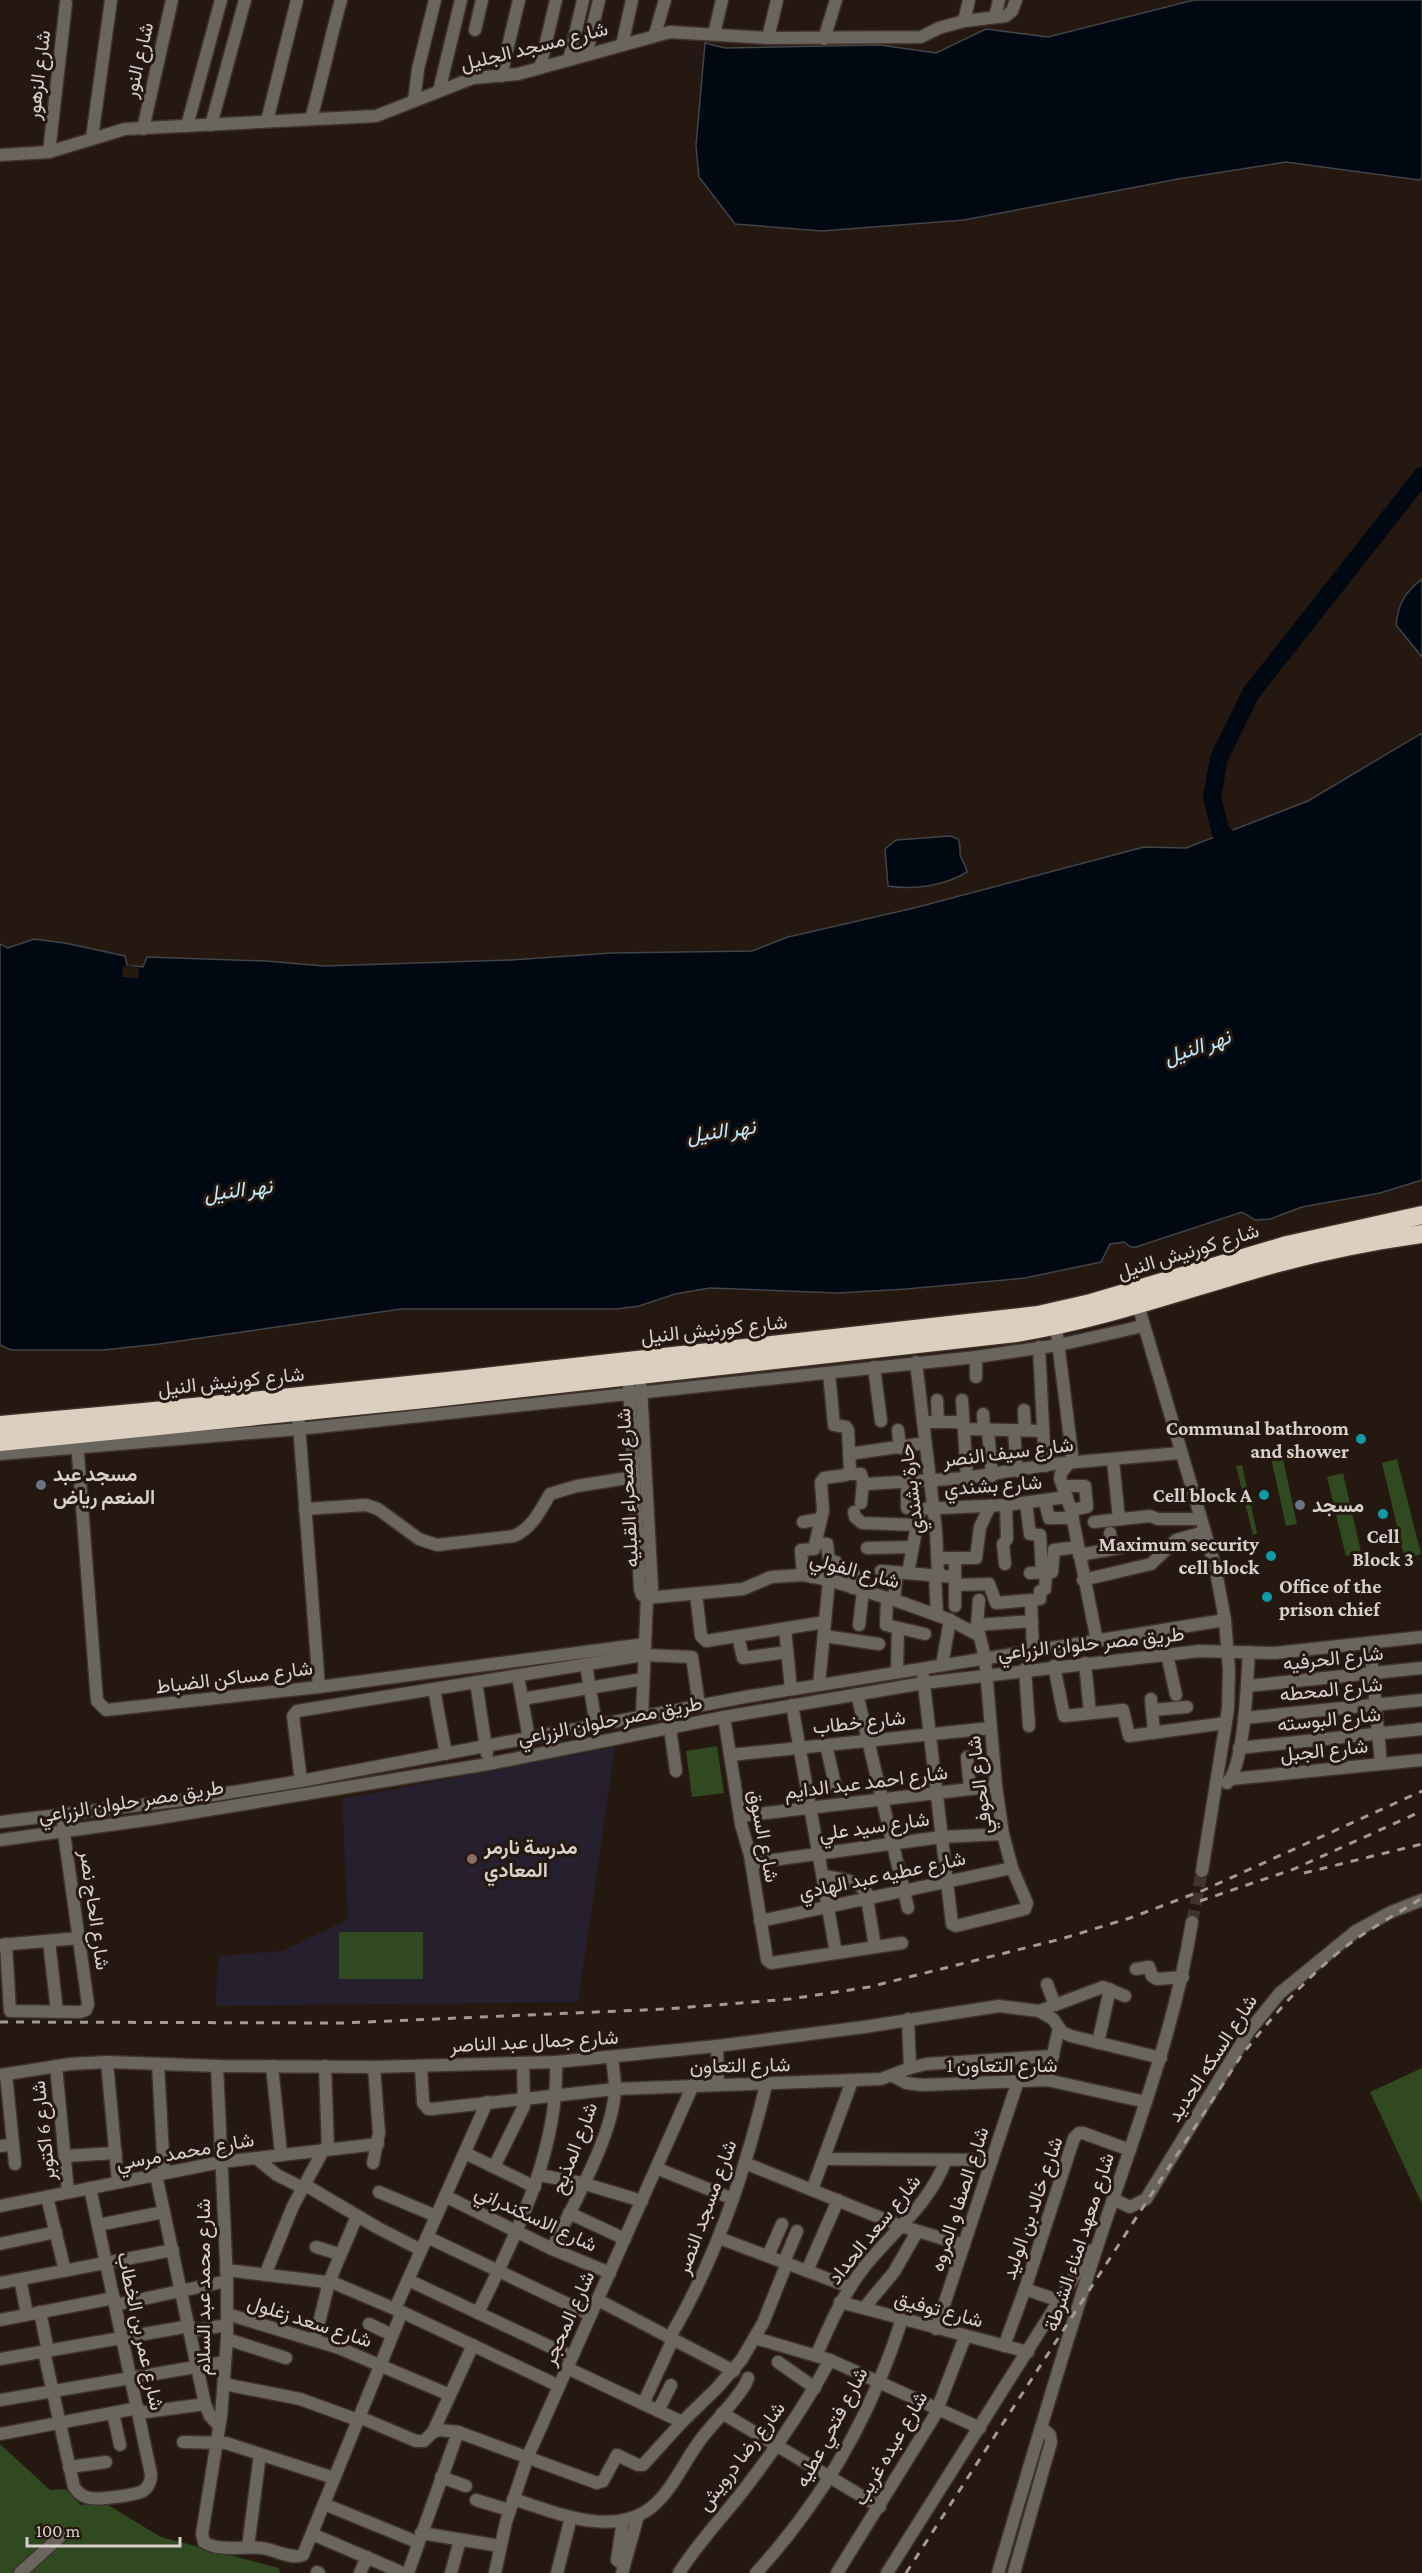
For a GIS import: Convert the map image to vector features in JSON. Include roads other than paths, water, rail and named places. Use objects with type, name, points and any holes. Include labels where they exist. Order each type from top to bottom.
[{"type":"highway","name":"شارع كورنيش النيل","points":[[0,1425],[144,1420],[299,1421],[634,1374],[1007,1334],[1056,1326],[1287,1245],[1422,1215]]},
{"type":"highway","name":"شارع كورنيش النيل","points":[[0,1442],[77,1441],[144,1420],[1010,1318],[1136,1298],[1306,1256],[1422,1234]]},
{"type":"street","points":[[92,138],[111,0]]},
{"type":"street","name":"شارع النور","points":[[143,129],[171,0]]},
{"type":"street","points":[[186,126],[221,0]]},
{"type":"street","points":[[211,124],[245,0]]},
{"type":"street","points":[[267,121],[297,0]]},
{"type":"street","points":[[311,119],[328,62],[328,48],[341,0]]},
{"type":"street","points":[[414,101],[418,69],[435,0]]},
{"type":"street","points":[[439,91],[461,0]]},
{"type":"street","points":[[475,30],[482,0]]},
{"type":"street","points":[[501,76],[519,0]]},
{"type":"street","points":[[540,68],[556,0]]},
{"type":"street","points":[[569,60],[584,0]]},
{"type":"street","points":[[586,56],[599,0]]},
{"type":"street","points":[[621,45],[632,0]]},
{"type":"street","points":[[655,34],[665,0]]},
{"type":"street","points":[[714,34],[722,0]]},
{"type":"street","points":[[768,38],[777,0]]},
{"type":"street","points":[[824,39],[836,0]]},
{"type":"street","points":[[964,21],[969,0]]},
{"type":"street","points":[[995,17],[999,0]]},
{"type":"street","name":"شارع مسجد الجليل","points":[[0,155],[49,152],[112,132],[211,124],[376,116],[473,78],[501,76],[540,68],[655,34],[670,32],[768,38],[921,37],[939,28],[964,21],[1009,14],[1016,0]]},
{"type":"street","name":"شارع الزهور","points":[[49,152],[66,3]]},
{"type":"street","points":[[1136,1298],[1217,1576],[1225,1620],[1229,1689],[1226,1723],[1202,1871]]},
{"type":"street","points":[[1056,1326],[1072,1454],[1060,1476],[1072,1514],[1096,1641]]},
{"type":"street","points":[[0,1454],[77,1441],[635,1394],[976,1357],[1059,1344],[1143,1326]]},
{"type":"street","points":[[1039,1347],[1045,1466]]},
{"type":"street","points":[[976,1357],[976,1377]]},
{"type":"street","name":"حارة بشندي","points":[[916,1362],[930,1480],[928,1508],[938,1558],[937,1615]]},
{"type":"street","points":[[874,1367],[881,1421]]},
{"type":"street","points":[[829,1373],[834,1425],[848,1428],[848,1474]]},
{"type":"street","name":"شارع الصحراء القبليه","points":[[634,1374],[652,1588],[647,1598],[642,1716]]},
{"type":"street","name":"شارع الصحراء القبليه","points":[[635,1394],[634,1477],[641,1592],[647,1598]]},
{"type":"street","points":[[937,1400],[938,1422]]},
{"type":"street","points":[[962,1400],[967,1478]]},
{"type":"street","points":[[1017,1472],[1024,1410]]},
{"type":"street","points":[[983,1414],[992,1476]]},
{"type":"street","points":[[299,1421],[319,1687]]},
{"type":"street","points":[[923,1422],[958,1422],[964,1428],[1043,1431]]},
{"type":"street","points":[[898,1430],[900,1448]]},
{"type":"street","name":"شارع مساكن الضباط","points":[[77,1441],[97,1701],[102,1708],[110,1711],[645,1649]]},
{"type":"street","points":[[849,1454],[925,1443]]},
{"type":"street","name":"شارع سيف النصر","points":[[862,1482],[992,1476],[1045,1466],[1180,1453]]},
{"type":"street","points":[[1113,1460],[1119,1519]]},
{"type":"street","points":[[802,1575],[801,1550],[814,1549],[817,1543],[823,1503],[821,1482],[824,1478],[861,1474],[862,1482],[855,1517],[862,1523],[916,1525]]},
{"type":"street","points":[[305,1509],[366,1505],[378,1509],[419,1539],[437,1545],[513,1536],[524,1531],[550,1494],[577,1486],[634,1477]]},
{"type":"street","points":[[907,1481],[908,1508]]},
{"type":"street","points":[[1045,1502],[1048,1518],[1072,1514],[1088,1507],[1085,1486],[1065,1492]]},
{"type":"street","name":"شارع بشندي","points":[[928,1508],[1045,1502],[1065,1492]]},
{"type":"street","points":[[882,1571],[937,1575],[956,1581],[989,1584],[996,1604],[1040,1599],[1040,1591],[1045,1589],[1039,1573],[1040,1535],[1030,1534],[1026,1503]]},
{"type":"street","points":[[1005,1564],[1003,1544],[1006,1539],[1006,1505]]},
{"type":"street","points":[[938,1558],[977,1557],[979,1531],[990,1506]]},
{"type":"street","points":[[925,1634],[886,1625],[885,1622],[890,1599],[913,1547],[916,1525],[928,1508]]},
{"type":"street","points":[[1094,1522],[1150,1516],[1158,1519],[1201,1519]]},
{"type":"street","points":[[803,1522],[821,1519]]},
{"type":"street","points":[[1083,1580],[1151,1564],[1176,1540],[1204,1532]]},
{"type":"street","points":[[1039,1573],[1052,1572],[1054,1550],[1118,1548],[1110,1533]]},
{"type":"street","points":[[817,1543],[828,1544],[829,1560],[836,1561],[825,1622],[819,1685]]},
{"type":"street","points":[[867,1548],[913,1547]]},
{"type":"street","points":[[937,1599],[955,1603],[955,1558]]},
{"type":"street","name":"شارع الفولي","points":[[647,1598],[743,1589],[771,1577],[802,1575],[834,1578],[858,1589],[978,1630]]},
{"type":"street","points":[[858,1589],[859,1625]]},
{"type":"street","points":[[696,1594],[703,1640],[825,1622]]},
{"type":"street","points":[[979,1600],[978,1630],[1032,1621]]},
{"type":"street","points":[[1031,1600],[1033,1651]]},
{"type":"street","points":[[942,1665],[950,1620]]},
{"type":"street","name":"طريق مصر حلوان الزراعي","points":[[0,1840],[64,1832],[325,1783],[446,1754],[745,1696],[1225,1620]]},
{"type":"street","points":[[897,1672],[898,1628]]},
{"type":"street","points":[[785,1629],[791,1689]]},
{"type":"street","name":"شارع الحوفي","points":[[947,1882],[951,1921],[956,1926],[1025,1909],[1027,1904],[1012,1868],[1003,1834],[996,1786],[985,1658],[978,1630]]},
{"type":"street","points":[[738,1636],[742,1658],[787,1653]]},
{"type":"street","points":[[824,1636],[879,1644]]},
{"type":"street","name":"طريق مصر حلوان الزراعي","points":[[0,1822],[183,1800],[301,1781],[325,1783],[489,1764],[724,1717],[986,1674],[1167,1654],[1228,1650],[1275,1653],[1422,1637]]},
{"type":"street","points":[[1370,1643],[1381,1764]]},
{"type":"street","points":[[301,1781],[293,1716],[296,1712],[586,1665],[645,1649],[692,1657],[699,1705]]},
{"type":"street","points":[[1215,1789],[1231,1779],[1237,1766],[1244,1718],[1249,1652]]},
{"type":"street","points":[[1167,1654],[1176,1695]]},
{"type":"street","points":[[1085,1663],[1090,1713]]},
{"type":"street","points":[[586,1665],[596,1725]]},
{"type":"street","points":[[1054,1666],[1062,1715],[1123,1710],[1128,1736],[1226,1723]]},
{"type":"street","points":[[922,1668],[947,1882]]},
{"type":"street","name":"شارع الحرفيه","points":[[1247,1686],[1422,1668]]},
{"type":"street","points":[[1025,1669],[1029,1726]]},
{"type":"street","points":[[518,1676],[530,1739]]},
{"type":"street","points":[[522,1698],[643,1679]]},
{"type":"street","points":[[476,1682],[489,1764]]},
{"type":"street","points":[[434,1689],[446,1754]]},
{"type":"street","points":[[857,1694],[908,1908]]},
{"type":"street","points":[[745,1696],[747,1713]]},
{"type":"street","name":"شارع المحطه","points":[[1244,1718],[1422,1700]]},
{"type":"street","points":[[1154,1732],[1152,1704],[1187,1707]]},
{"type":"street","points":[[792,1705],[836,1953],[902,1943]]},
{"type":"street","name":"شارع السوق","points":[[724,1717],[766,1958],[769,1962],[836,1953]]},
{"type":"street","points":[[670,1728],[676,1771]]},
{"type":"street","name":"شارع خطاب","points":[[730,1755],[991,1728]]},
{"type":"street","name":"شارع البوسته","points":[[1239,1748],[1422,1729]]},
{"type":"street","points":[[826,1745],[836,1789]]},
{"type":"street","points":[[967,1757],[970,1789]]},
{"type":"street","name":"شارع الجبل","points":[[1231,1779],[1422,1760]]},
{"type":"street","name":"شارع احمد عبد الدايم","points":[[740,1816],[996,1786]]},
{"type":"street","name":"شارع الحاج نصر","points":[[57,2012],[80,2012],[86,2010],[88,2004],[62,1816]]},
{"type":"street","name":"شارع سيد علي","points":[[751,1863],[941,1837],[1003,1834]]},
{"type":"street","name":"شارع عطيه عبد الهادي","points":[[760,1921],[1012,1868]]},
{"type":"street","points":[[823,1876],[853,1881],[860,1885],[868,1898],[875,1947]]},
{"type":"street","name":"شارع السكه الحديد","points":[[1113,2199],[1130,2207],[1146,2199],[1249,2031],[1280,1993],[1356,1931],[1391,1912],[1422,1900]]},
{"type":"street","name":"شارع معهد امناء الشرطة","points":[[998,2573],[1101,2233],[1161,2058],[1183,1977],[1192,1922]]},
{"type":"street","points":[[49,1941],[57,2012],[13,2012],[9,2009],[3,1945],[79,1938]]},
{"type":"street","points":[[1136,1969],[1150,1968],[1152,1976],[1157,1979],[1183,1977]]},
{"type":"street","points":[[1047,1984],[1055,2005]]},
{"type":"street","points":[[1039,2011],[1102,1987],[1125,1995]]},
{"type":"street","points":[[1098,2043],[1110,1989]]},
{"type":"street","name":"شارع جمال عبد الناصر","points":[[3,2075],[56,2066],[107,2062],[217,2066],[374,2067],[556,2062],[717,2046],[985,2006],[1012,2006],[1039,2011]]},
{"type":"street","points":[[1039,2011],[1053,2019],[1066,2035],[1161,2058]]},
{"type":"street","points":[[908,2019],[910,2068]]},
{"type":"street","points":[[1047,2080],[1059,2028]]},
{"type":"street","points":[[717,2046],[718,2085]]},
{"type":"street","name":"شارع التعاون","points":[[421,2066],[423,2103],[432,2109],[615,2089],[852,2081],[893,2076],[910,2068],[962,2061],[1053,2056]]},
{"type":"street","name":"شارع المذبح","points":[[552,2249],[606,2127],[615,2089],[612,2057]]},
{"type":"street","points":[[107,2062],[118,2182]]},
{"type":"street","points":[[478,2313],[516,2232],[539,2175],[556,2095],[556,2062]]},
{"type":"street","points":[[494,2167],[522,2112],[525,2098],[523,2063]]},
{"type":"street","points":[[158,2064],[160,2174],[164,2212],[199,2367],[205,2404],[210,2416],[219,2426]]},
{"type":"street","name":"شارع 6 اكتوبر","points":[[56,2066],[68,2192]]},
{"type":"street","name":"شارع محمد عبد السلام","points":[[217,2066],[227,2339],[219,2426],[202,2534],[204,2542],[224,2547],[248,2547]]},
{"type":"street","points":[[272,2066],[281,2154]]},
{"type":"street","points":[[265,2275],[283,2229],[304,2186],[326,2149],[325,2066]]},
{"type":"street","points":[[373,2163],[378,2144],[374,2067]]},
{"type":"street","points":[[3,2075],[6,2146],[15,2164]]},
{"type":"street","name":"شارع التعاون 1","points":[[893,2076],[906,2083],[922,2085],[1047,2080],[1146,2102]]},
{"type":"street","points":[[813,2190],[852,2081]]},
{"type":"street","name":"شارع الصفا و المروه","points":[[936,2329],[1018,2081]]},
{"type":"street","name":"شارع المحجر","points":[[495,2573],[511,2504],[528,2456],[693,2085]]},
{"type":"street","name":"شارع مسجد النصر","points":[[672,2338],[719,2238],[745,2163],[766,2085]]},
{"type":"street","points":[[260,2454],[248,2547],[264,2548],[300,2557],[305,2553],[392,2335],[408,2280],[487,2102]]},
{"type":"street","name":"شارع خالد بن الوليد","points":[[1004,2346],[1076,2135],[1083,2133],[1130,2150]]},
{"type":"street","name":"شارع محمد مرسي","points":[[0,2206],[221,2162],[378,2144]]},
{"type":"street","points":[[65,2156],[116,2153]]},
{"type":"street","points":[[465,2153],[535,2187]]},
{"type":"street","points":[[256,2158],[277,2175],[304,2186],[422,2250]]},
{"type":"street","points":[[824,2160],[992,2160]]},
{"type":"street","name":"شارع سعد الحداد","points":[[816,2356],[840,2302],[850,2287],[934,2188],[946,2160]]},
{"type":"street","points":[[745,2163],[917,2232],[964,2245]]},
{"type":"street","points":[[656,2168],[733,2199]]},
{"type":"street","points":[[539,2175],[582,2183],[642,2201]]},
{"type":"street","name":"شارع عمر بن الخطاب","points":[[69,2468],[74,2487],[89,2498],[140,2493],[150,2483],[151,2474],[90,2188]]},
{"type":"street","points":[[379,2192],[436,2216]]},
{"type":"street","name":"شارع الاسكندراني","points":[[445,2196],[552,2249],[610,2273]]},
{"type":"street","points":[[47,2197],[65,2271]]},
{"type":"street","points":[[807,2271],[838,2200]]},
{"type":"street","points":[[98,2225],[164,2212]]},
{"type":"street","points":[[569,2213],[625,2239]]},
{"type":"street","points":[[315,2339],[329,2282],[357,2216]]},
{"type":"street","points":[[768,2256],[782,2224]]},
{"type":"street","points":[[224,2384],[300,2399],[416,2441],[424,2441],[440,2430],[458,2432],[600,2483],[616,2456],[619,2455],[638,2465],[643,2465],[682,2422],[734,2371],[755,2338],[797,2231]]},
{"type":"street","points":[[0,2244],[56,2232]]},
{"type":"street","points":[[864,2308],[894,2272],[917,2232]]},
{"type":"street","points":[[887,2573],[1101,2233]]},
{"type":"street","points":[[427,2237],[591,2315]]},
{"type":"street","points":[[719,2238],[850,2287]]},
{"type":"street","points":[[316,2247],[339,2254]]},
{"type":"street","points":[[0,2283],[173,2250]]},
{"type":"street","points":[[0,2320],[182,2291],[226,2276],[265,2275],[329,2282],[399,2310],[559,2386]]},
{"type":"street","points":[[20,2279],[27,2314]]},
{"type":"street","points":[[408,2280],[478,2313],[643,2404],[682,2422]]},
{"type":"street","points":[[1025,2289],[1060,2301]]},
{"type":"street","points":[[598,2300],[734,2371]]},
{"type":"street","name":"شارع توفيق","points":[[840,2302],[1028,2352]]},
{"type":"street","points":[[40,2312],[52,2391],[69,2468],[106,2462]]},
{"type":"street","points":[[0,2359],[190,2329],[227,2319]]},
{"type":"street","name":"شارع سعد زغلول","points":[[227,2319],[315,2339],[450,2395]]},
{"type":"street","name":"شارع فتحي عطيه","points":[[756,2573],[804,2515],[830,2478],[879,2382],[902,2319]]},
{"type":"street","points":[[369,2324],[392,2335]]},
{"type":"street","name":"شارع عبده غريب","points":[[837,2573],[880,2507],[938,2408],[965,2337]]},
{"type":"street","points":[[643,2404],[672,2338]]},
{"type":"street","points":[[755,2338],[830,2360],[980,2428]]},
{"type":"street","points":[[227,2339],[286,2358]]},
{"type":"street","points":[[433,2433],[473,2345]]},
{"type":"street","name":"شارع رضا درويش","points":[[679,2573],[697,2546],[752,2480],[815,2388],[830,2360]]},
{"type":"street","points":[[0,2400],[225,2362]]},
{"type":"street","points":[[778,2362],[815,2388]]},
{"type":"street","points":[[476,2500],[604,2521],[638,2516],[653,2506],[665,2492],[698,2443],[748,2378]]},
{"type":"street","points":[[658,2411],[671,2385]]},
{"type":"street","points":[[0,2434],[113,2413],[205,2404]]},
{"type":"street","points":[[722,2412],[880,2507]]},
{"type":"street","points":[[113,2413],[120,2445]]},
{"type":"street","points":[[1014,2573],[1051,2442],[1050,2435],[1041,2427]]},
{"type":"street","points":[[408,2573],[458,2432]]},
{"type":"street","points":[[183,2442],[216,2441],[334,2478]]},
{"type":"street","points":[[441,2477],[466,2486]]},
{"type":"street","points":[[324,2504],[419,2538],[460,2540],[500,2546]]},
{"type":"street","points":[[623,2569],[638,2516]]},
{"type":"street","points":[[558,2573],[571,2517]]},
{"type":"street","points":[[623,2520],[617,2560],[623,2569]]},
{"type":"street","points":[[312,2534],[404,2573]]},
{"type":"street","points":[[20,2573],[62,2535]]},
{"type":"street","points":[[451,2573],[460,2540]]},
{"type":"street","points":[[360,2573],[367,2557]]},
{"type":"water","points":[[1194,0],[1422,0],[1422,178],[1419,180],[1286,162],[1178,179],[964,220],[822,231],[735,224],[699,177],[696,146],[705,43],[725,48],[880,45],[936,53],[986,29],[1048,37]]},
{"type":"water","points":[[1422,579],[1422,657],[1396,625],[1403,599]]},
{"type":"water","name":"نهر النيل","points":[[1422,733],[1422,1180],[1380,1193],[1302,1207],[1270,1219],[1255,1220],[1242,1212],[1136,1247],[1131,1247],[1124,1242],[1110,1244],[1101,1262],[1025,1278],[838,1293],[710,1288],[675,1294],[639,1306],[617,1309],[401,1309],[103,1350],[11,1350],[0,1345],[0,944],[8,948],[34,939],[65,943],[125,956],[127,965],[143,967],[147,957],[266,961],[324,966],[511,960],[612,953],[752,951],[788,937],[914,908],[1144,847],[1186,848],[1308,801]]},
{"type":"water","points":[[951,836],[959,841],[961,856],[967,872],[949,881],[929,886],[888,886],[885,849],[896,840]]},
{"type":"waterway","points":[[1239,846],[1221,833],[1212,797],[1219,758],[1251,693],[1422,476]]},
{"type":"tunnel","points":[[1192,1922],[1202,1871]]},
{"type":"railway","points":[[0,2022],[343,2023],[666,2009],[790,1999],[869,1987],[1061,1939],[1130,1918],[1204,1890],[1422,1791]]},
{"type":"railway","points":[[1200,1901],[1294,1869],[1422,1811]]},
{"type":"railway","points":[[1304,1873],[1422,1844]]},
{"type":"railway","points":[[906,2573],[1241,2056],[1288,2001],[1326,1963],[1360,1937],[1422,1898]]},
{"type":"place","name":"Communal bathroom and shower","points":[[1361,1439]]},
{"type":"place","name":"مسجد عبد المنعم رياض","points":[[41,1485]]},
{"type":"place","name":"Cell block A","points":[[1264,1495]]},
{"type":"place","name":"مسجد","points":[[1300,1505]]},
{"type":"place","name":"Cell Block 3","points":[[1383,1514]]},
{"type":"place","name":"Maximum security cell block","points":[[1271,1556]]},
{"type":"place","name":"Office of the prison chief","points":[[1267,1597]]},
{"type":"place","name":"مدرسة نارمر المعادي","points":[[472,1859]]}]
